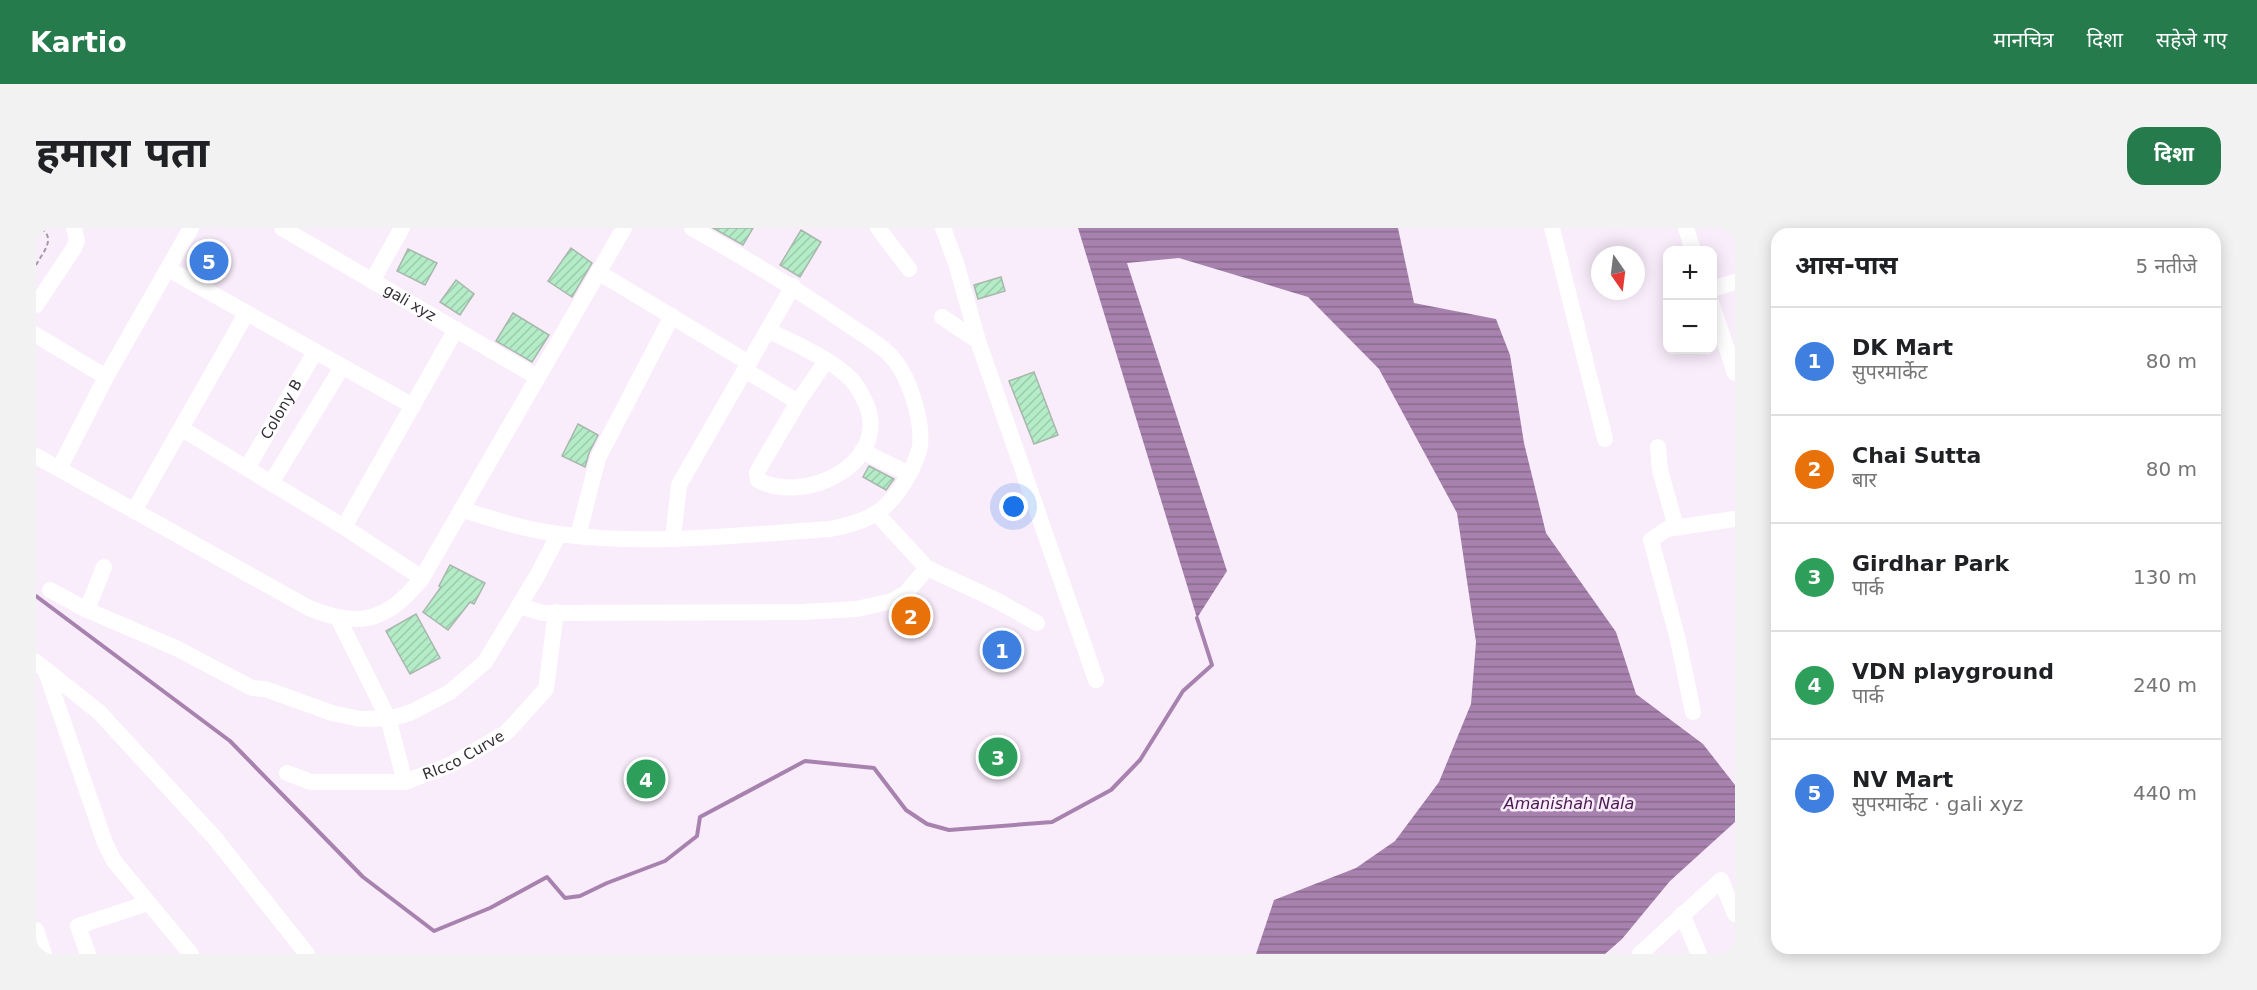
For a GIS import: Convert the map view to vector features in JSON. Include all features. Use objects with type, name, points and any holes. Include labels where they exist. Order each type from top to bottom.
[{"type":"street","points":[[36,305],[74,248],[77,241],[74,228]]},
{"type":"street","points":[[59,469],[106,377],[191,228]]},
{"type":"street","name":"gali xyz","points":[[282,228],[537,377]]},
{"type":"street","points":[[372,281],[402,228]]},
{"type":"street","points":[[36,456],[309,608],[348,620],[369,618],[384,612],[407,597],[422,578],[624,228]]},
{"type":"street","points":[[461,509],[517,527],[559,534],[673,538],[830,529],[854,524],[877,514],[897,496],[920,446],[916,408],[905,376],[888,353],[793,286],[692,228]]},
{"type":"street","points":[[878,228],[909,268]]},
{"type":"street","points":[[943,228],[956,263],[978,342],[1096,680]]},
{"type":"street","points":[[1552,228],[1605,439]]},
{"type":"street","points":[[1686,228],[1692,246]]},
{"type":"street","points":[[168,269],[413,406]]},
{"type":"street","points":[[598,272],[672,316],[798,402]]},
{"type":"street","points":[[1717,288],[1735,282]]},
{"type":"street","points":[[673,538],[679,484],[793,286]]},
{"type":"street","points":[[134,511],[246,314]]},
{"type":"street","points":[[578,536],[598,458],[672,316]]},
{"type":"street","points":[[942,317],[978,342]]},
{"type":"street","points":[[1717,317],[1735,373]]},
{"type":"street","points":[[344,527],[456,329]]},
{"type":"street","points":[[768,330],[826,361],[851,379],[863,396],[870,414],[870,436],[848,469],[833,478],[799,488],[767,485],[758,480],[757,472],[798,402],[826,361]]},
{"type":"street","points":[[36,335],[106,377]]},
{"type":"street","name":"Colony B","points":[[247,468],[315,352]]},
{"type":"street","points":[[271,483],[342,367]]},
{"type":"street","points":[[182,429],[344,527],[422,578]]},
{"type":"street","points":[[1658,447],[1660,470],[1676,527]]},
{"type":"street","points":[[862,451],[909,474]]},
{"type":"street","points":[[877,514],[927,568],[994,599],[1037,623]]},
{"type":"street","points":[[1692,712],[1678,640],[1651,540],[1667,529],[1735,519]]},
{"type":"street","points":[[50,590],[87,610],[176,648],[252,688],[266,689],[332,713],[360,719],[387,718],[412,712],[450,692],[484,662],[519,606],[559,534]]},
{"type":"street","points":[[87,610],[104,567]]},
{"type":"street","points":[[519,606],[543,613],[857,609],[892,601],[906,593],[927,568]]},
{"type":"street","name":"RIcco Curve","points":[[287,773],[311,782],[405,782],[450,765],[506,733],[546,689],[555,612]]},
{"type":"street","points":[[338,618],[387,718],[405,782]]},
{"type":"street","points":[[40,665],[105,843],[114,861],[191,954]]},
{"type":"street","points":[[40,665],[99,712],[214,837],[307,954]]},
{"type":"street","points":[[1642,953],[1720,880],[1735,914]]},
{"type":"street","points":[[88,954],[78,926],[148,903]]},
{"type":"street","points":[[1682,914],[1699,954]]},
{"type":"street","points":[[36,930],[44,954]]},
{"type":"path","points":[[36,265],[49,237],[47,232],[40,228]]},
{"type":"water","name":"Amanishah Nala","points":[[1078,228],[1398,228],[1414,303],[1496,319],[1510,355],[1524,443],[1546,533],[1616,632],[1636,694],[1703,744],[1735,785],[1735,822],[1670,881],[1622,939],[1605,954],[1256,954],[1274,900],[1356,868],[1395,841],[1439,782],[1471,704],[1476,642],[1457,513],[1379,369],[1308,297],[1179,258],[1127,263],[1227,571],[1197,618]]},
{"type":"building","points":[[713,228],[753,228],[743,245]]},
{"type":"building","points":[[801,230],[821,242],[800,277],[780,265]]},
{"type":"building","points":[[571,248],[592,263],[572,297],[548,281]]},
{"type":"building","points":[[408,249],[437,263],[425,285],[397,271]]},
{"type":"building","points":[[1001,277],[1005,291],[978,299],[974,285]]},
{"type":"building","points":[[456,280],[474,294],[460,315],[440,302]]},
{"type":"building","points":[[513,313],[549,335],[532,362],[496,341]]},
{"type":"building","points":[[1034,372],[1058,435],[1034,444],[1009,381]]},
{"type":"building","points":[[578,424],[598,435],[585,467],[562,456]]},
{"type":"building","points":[[869,466],[894,479],[886,490],[863,477]]},
{"type":"building","points":[[450,565],[485,583],[474,604],[470,602],[448,630],[423,612],[441,587],[439,586]]},
{"type":"building","points":[[416,614],[440,658],[410,674],[386,631]]},
{"type":"waterway","points":[[36,596],[230,741],[363,877],[434,931],[490,908],[547,877],[565,898],[580,896],[665,861],[697,836],[700,817],[805,761],[874,768],[906,810],[927,824],[949,830],[1052,822],[1111,790],[1140,760],[1183,691],[1212,665],[1197,618]]},
{"type":"place","name":"NV Mart","points":[[209,261]]},
{"type":"place","name":"Chai Sutta","points":[[911,616]]},
{"type":"place","name":"DK Mart","points":[[1002,650]]},
{"type":"place","name":"Girdhar Park","points":[[998,757]]},
{"type":"place","name":"VDN playground","points":[[646,779]]}]
